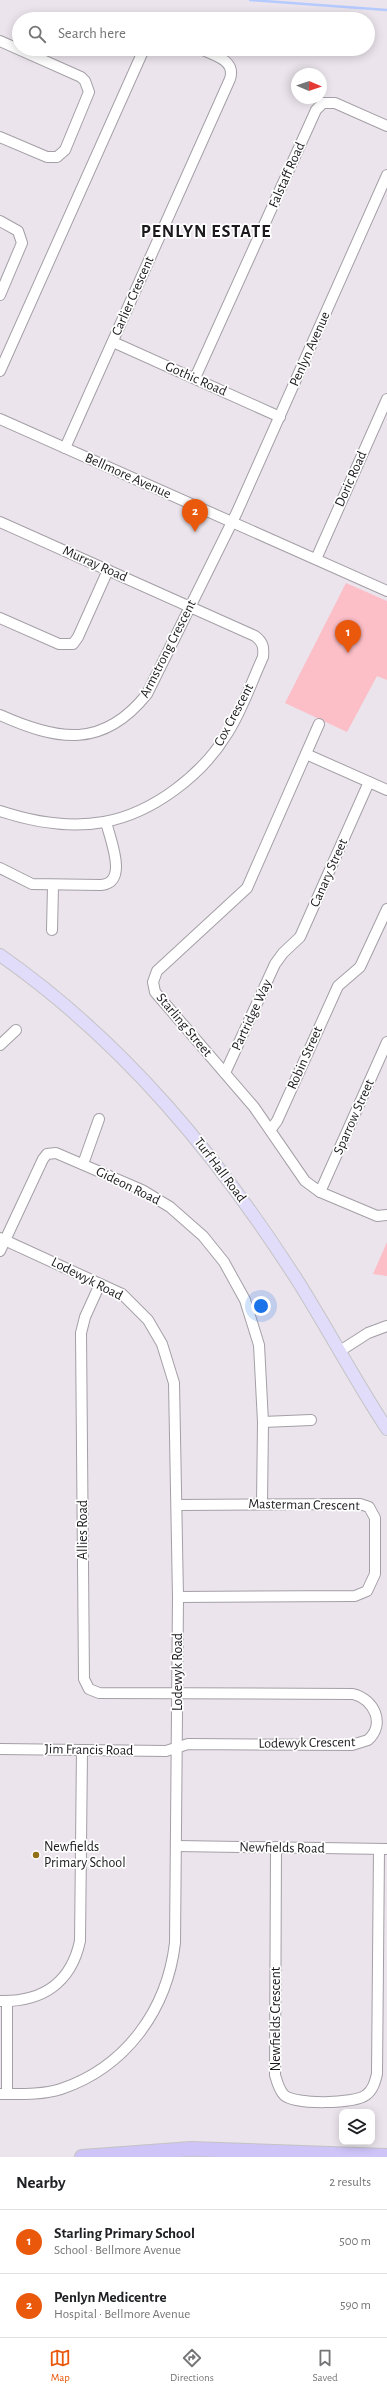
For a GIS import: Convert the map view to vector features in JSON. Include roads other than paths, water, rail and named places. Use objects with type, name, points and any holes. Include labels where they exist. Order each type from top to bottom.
[{"type":"highway","points":[[82,2157],[191,2149],[387,2156]]},
{"type":"main road","name":"Turf Hall Road","points":[[0,955],[84,1020],[139,1073],[184,1124],[252,1212],[340,1351],[387,1429]]},
{"type":"street","points":[[0,41],[12,46]]},
{"type":"street","points":[[0,137],[47,157],[57,157],[65,150],[89,92],[85,81],[81,77],[34,56]]},
{"type":"street","points":[[0,371],[141,56]]},
{"type":"street","name":"Carlier Crescent","points":[[65,448],[230,79],[231,68],[228,62],[216,56]]},
{"type":"street","name":"Falstaff Road","points":[[196,378],[316,110],[323,103],[335,103],[387,126]]},
{"type":"street","name":"Penlyn Avenue","points":[[233,522],[387,175]]},
{"type":"street","points":[[0,221],[18,231],[22,243],[0,294]]},
{"type":"street","name":"Gothic Road","points":[[113,342],[280,417]]},
{"type":"street","name":"Doric Road","points":[[316,559],[387,399]]},
{"type":"street","name":"Bellmore Avenue","points":[[0,418],[387,591]]},
{"type":"street","name":"Murray Road","points":[[0,522],[190,606]]},
{"type":"street","name":"Armstrong Crescent","points":[[0,715],[32,730],[60,735],[90,733],[117,722],[130,713],[147,694],[233,522]]},
{"type":"street","points":[[0,618],[59,644],[73,644],[78,637],[108,570]]},
{"type":"street","name":"Cox Crescent","points":[[0,811],[20,818],[45,822],[74,824],[106,822],[164,797],[204,766],[227,734],[263,657],[263,644],[255,636],[190,606]]},
{"type":"street","name":"Starling Street","points":[[319,724],[247,888],[157,971],[154,977],[153,986],[156,992],[271,1129],[305,1181],[320,1192],[377,1216],[386,1215]]},
{"type":"street","points":[[306,754],[387,790]]},
{"type":"street","name":"Canary Street","points":[[279,957],[300,937],[369,782]]},
{"type":"street","points":[[0,868],[32,884],[53,886],[101,886],[114,880],[116,866],[106,822]]},
{"type":"street","points":[[52,930],[53,886]]},
{"type":"street","name":"Robin Street","points":[[271,1129],[279,1116],[338,986],[360,967],[387,908]]},
{"type":"street","name":"Partridge Way","points":[[225,1073],[279,957]]},
{"type":"street","points":[[0,1045],[16,1030]]},
{"type":"street","name":"Sparrow Street","points":[[320,1192],[387,1042]]},
{"type":"street","points":[[83,1164],[99,1119]]},
{"type":"street","name":"Gideon Road","points":[[0,1251],[2,1239],[42,1159],[47,1154],[56,1153],[142,1190],[170,1207],[203,1236],[224,1262],[245,1300],[259,1345],[263,1422],[262,1504]]},
{"type":"street","name":"Lodewyk Road","points":[[2,1239],[122,1294],[148,1320],[162,1344],[174,1383],[178,1505],[177,1846],[173,1960],[158,2004],[141,2032],[122,2054],[111,2062],[72,2084],[47,2092],[3,2094]]},
{"type":"street","name":"Allies Road","points":[[100,1284],[85,1317],[81,1333],[84,1679],[89,1689],[100,1693],[177,1694]]},
{"type":"street","points":[[340,1351],[368,1333],[387,1326]]},
{"type":"street","points":[[263,1422],[311,1420]]},
{"type":"street","name":"Masterman Crescent","points":[[178,1505],[360,1504],[369,1507],[375,1518],[375,1574],[367,1591],[355,1596],[178,1597]]},
{"type":"street","name":"Lodewyk Crescent","points":[[177,1694],[353,1694],[367,1699],[372,1705],[377,1720],[371,1737],[358,1744],[188,1744],[178,1747]]},
{"type":"street","name":"Jim Francis Road","points":[[0,1749],[166,1751],[178,1747]]},
{"type":"street","points":[[3,2094],[4,2001],[32,1998],[50,1989],[65,1975],[77,1955],[80,1941],[82,1750]]},
{"type":"street","name":"Newfields Road","points":[[177,1846],[383,1849]]},
{"type":"street","name":"Newfields Crescent","points":[[276,1848],[275,2075],[278,2086],[284,2095],[300,2101],[352,2101],[366,2095],[375,2082],[377,2074],[383,1849]]},
{"type":"waterway","points":[[250,0],[387,10]]},
{"type":"place","name":"Penlyn Medicentre","points":[[195,532]]},
{"type":"place","name":"Starling Primary School","points":[[348,653]]},
{"type":"place","name":"Newfields Primary School","points":[[36,1855]]},
{"type":"district","name":"PENLYN ESTATE","points":[[206,232]]}]
